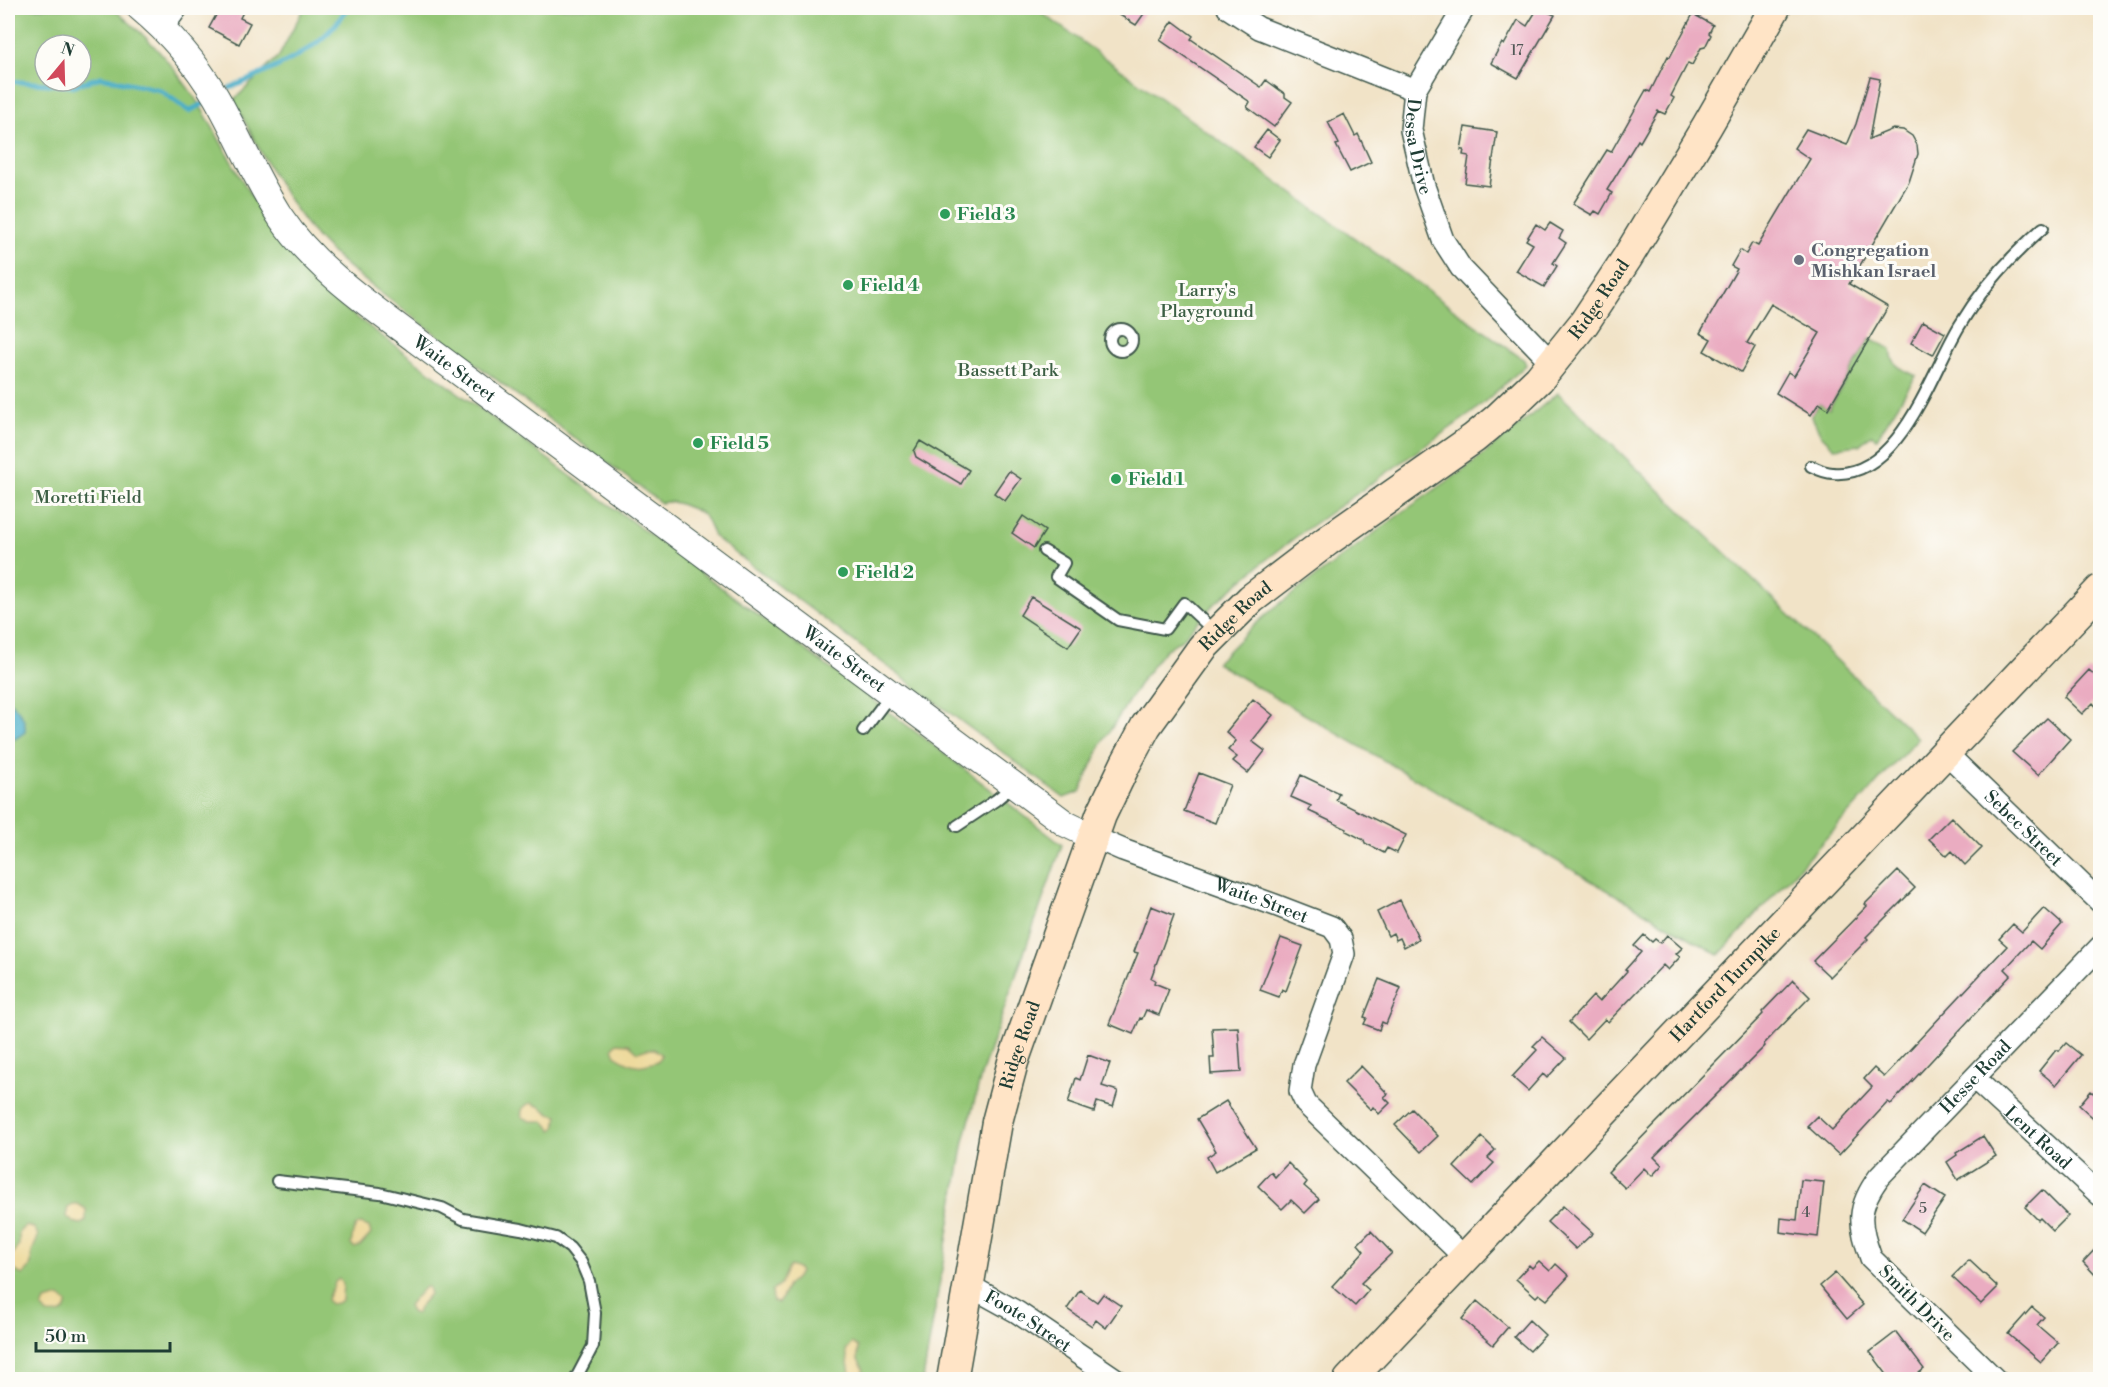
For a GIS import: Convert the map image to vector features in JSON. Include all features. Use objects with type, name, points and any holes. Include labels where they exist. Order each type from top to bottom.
[{"type":"main road","name":"Ridge Road","points":[[952,1380],[996,1122],[1004,1093],[1023,1031],[1093,837],[1108,799],[1146,726],[1192,661],[1251,598],[1497,419],[1553,364],[1584,323],[1627,258],[1702,135],[1775,8]]},
{"type":"main road","name":"Hartford Turnpike","points":[[1349,1380],[2100,590]]},
{"type":"street","name":"Waite Street","points":[[140,8],[170,17],[186,53],[216,96],[264,189],[282,219],[303,245],[328,270],[408,333],[1065,824],[1123,850],[1332,927],[1341,939],[1344,954],[1304,1065],[1300,1091],[1306,1104],[1465,1258]]},
{"type":"street","name":"Dessa Drive","points":[[1228,8],[1259,28],[1415,90],[1411,130],[1424,186],[1443,240],[1461,268],[1553,364]]},
{"type":"street","points":[[1415,90],[1464,8]]},
{"type":"street","name":"Sebec Street","points":[[1946,753],[2100,902]]},
{"type":"street","name":"Hesse Road","points":[[1861,1215],[1866,1194],[1880,1177],[2100,947]]},
{"type":"street","name":"Lent Road","points":[[1975,1079],[2100,1195]]},
{"type":"street","name":"Smith Drive","points":[[1861,1215],[1863,1235],[1871,1258],[1982,1375]]},
{"type":"street","name":"Foote Street","points":[[968,1285],[1034,1322],[1117,1380]]},
{"type":"lane","points":[[1811,466],[1832,474],[1852,471],[1873,461],[1888,448],[1908,423],[1958,328],[1975,302],[2023,246],[2043,228]]},
{"type":"lane","points":[[1044,551],[1064,564],[1056,577],[1118,620],[1164,629],[1184,603],[1216,633]]},
{"type":"lane","points":[[863,731],[891,694]]},
{"type":"lane","points":[[957,826],[1014,785]]},
{"type":"lane","points":[[277,1181],[388,1194],[442,1208],[463,1219],[521,1229],[556,1238],[570,1248],[581,1262],[589,1281],[595,1313],[593,1346],[575,1380]]},
{"type":"green space","name":"Moretti Field","points":[[8,8],[112,8],[150,41],[189,89],[273,230],[323,291],[928,741],[1062,845],[982,1072],[964,1141],[923,1379],[8,1379]]},
{"type":"green space","name":"Bassett Park","points":[[304,8],[1035,8],[1524,360],[1526,365],[1473,412],[1301,533],[1213,605],[1182,639],[1165,650],[1143,678],[1102,743],[1080,792],[1064,798],[714,537],[707,520],[701,514],[676,503],[661,503],[381,293],[346,266],[322,243],[281,187],[234,100],[279,56]]},
{"type":"green space","points":[[1870,338],[1891,349],[1895,363],[1916,376],[1877,438],[1871,435],[1859,445],[1834,448],[1821,435],[1811,415],[1819,403],[1829,409]]},
{"type":"green space","points":[[1558,393],[1918,738],[1719,955],[1216,663],[1274,608],[1400,514],[1472,464]]},
{"type":"sand","points":[[617,1043],[629,1044],[638,1052],[655,1049],[661,1057],[656,1062],[644,1065],[632,1064],[616,1056],[613,1048]]},
{"type":"sand","points":[[531,1103],[558,1116],[555,1128],[552,1130],[544,1121],[531,1121],[522,1117],[523,1108]]},
{"type":"sand","points":[[78,1204],[86,1209],[86,1221],[81,1224],[73,1222],[66,1216],[68,1207]]},
{"type":"sand","points":[[357,1225],[369,1227],[371,1234],[355,1248],[351,1245],[353,1232]]},
{"type":"sand","points":[[25,1226],[34,1228],[38,1235],[28,1271],[22,1275],[12,1269],[9,1259],[19,1245],[19,1232]]},
{"type":"sand","points":[[790,1266],[800,1272],[789,1284],[778,1303],[773,1302],[772,1291],[780,1285]]},
{"type":"sand","points":[[339,1279],[343,1283],[342,1300],[330,1304],[327,1300],[335,1282]]},
{"type":"sand","points":[[425,1287],[428,1287],[430,1294],[416,1314],[413,1313],[408,1305]]},
{"type":"sand","points":[[60,1297],[67,1303],[66,1310],[58,1314],[47,1314],[42,1308],[45,1301]]},
{"type":"sand","points":[[852,1343],[858,1347],[858,1360],[864,1370],[860,1379],[850,1374],[846,1350]]},
{"type":"water","points":[[8,700],[18,710],[25,727],[25,732],[15,739],[8,732]]},
{"type":"building","points":[[220,8],[245,8],[240,18],[250,23],[239,44],[209,28]]},
{"type":"building","points":[[1108,8],[1148,8],[1136,25]]},
{"type":"building","points":[[1538,8],[1555,15],[1518,78],[1491,63],[1518,20],[1527,26]]},
{"type":"building","points":[[1693,14],[1713,25],[1705,47],[1701,48],[1692,65],[1688,63],[1671,96],[1674,98],[1665,114],[1658,111],[1640,142],[1638,140],[1607,190],[1612,193],[1600,214],[1595,211],[1592,215],[1573,204],[1607,150],[1611,152],[1646,90],[1650,92]]},
{"type":"building","points":[[1173,21],[1193,36],[1191,39],[1261,87],[1266,80],[1285,94],[1285,97],[1292,102],[1274,127],[1247,107],[1250,102],[1160,40]]},
{"type":"building","name":"Congregation Mishkan Israel","points":[[1870,77],[1880,79],[1869,139],[1893,129],[1903,130],[1912,136],[1917,145],[1918,154],[1909,182],[1849,284],[1888,307],[1828,409],[1819,403],[1811,415],[1776,393],[1788,372],[1794,376],[1820,333],[1771,304],[1747,343],[1755,347],[1741,372],[1704,351],[1711,339],[1700,333],[1737,269],[1731,266],[1740,250],[1746,254],[1752,243],[1758,246],[1810,159],[1794,148],[1806,129],[1847,145]]},
{"type":"building","points":[[1344,114],[1355,136],[1358,134],[1371,162],[1350,172],[1336,145],[1339,144],[1328,122]]},
{"type":"building","points":[[1465,127],[1497,132],[1489,186],[1465,183],[1469,156],[1463,155],[1464,150],[1461,150]]},
{"type":"building","points":[[1267,130],[1280,140],[1268,157],[1254,147]]},
{"type":"building","points":[[1550,223],[1563,231],[1559,238],[1566,243],[1553,263],[1557,266],[1544,287],[1516,271],[1533,244],[1526,240],[1536,224],[1545,230]]},
{"type":"building","points":[[1923,321],[1945,333],[1933,355],[1911,343]]},
{"type":"building","points":[[920,441],[969,470],[961,484],[916,457],[914,451]]},
{"type":"building","points":[[1009,471],[1021,479],[1005,501],[994,493]]},
{"type":"building","points":[[1023,516],[1045,531],[1034,548],[1012,533]]},
{"type":"building","points":[[1031,597],[1081,628],[1068,647],[1020,615]]},
{"type":"building","points":[[2089,670],[2100,680],[2100,711],[2093,703],[2082,714],[2064,697]]},
{"type":"building","points":[[1253,699],[1273,715],[1252,741],[1265,751],[1248,773],[1233,761],[1237,757],[1228,750],[1236,741],[1226,732]]},
{"type":"building","points":[[2047,718],[2070,739],[2038,775],[2012,752]]},
{"type":"building","points":[[1199,773],[1230,785],[1215,823],[1184,811]]},
{"type":"building","points":[[1301,775],[1339,793],[1336,800],[1406,835],[1397,853],[1387,848],[1384,853],[1365,843],[1364,840],[1346,831],[1347,829],[1309,811],[1311,806],[1291,797]]},
{"type":"building","points":[[1951,817],[1982,848],[1965,865],[1952,851],[1947,856],[1929,839]]},
{"type":"building","points":[[1898,871],[1915,888],[1830,977],[1813,961]]},
{"type":"building","points":[[1400,900],[1419,939],[1404,947],[1400,938],[1396,940],[1393,933],[1388,936],[1377,912]]},
{"type":"building","points":[[1151,906],[1174,915],[1151,978],[1155,980],[1154,983],[1169,989],[1159,1015],[1146,1010],[1133,1034],[1109,1024],[1138,953],[1134,952]]},
{"type":"building","points":[[2044,908],[2062,924],[2040,949],[2031,941],[2005,969],[2011,975],[1891,1104],[1888,1102],[1839,1155],[1807,1126],[1817,1116],[1832,1130],[1872,1087],[1864,1079],[1874,1068],[1884,1077],[2007,946],[1999,939],[2013,924],[2022,932]]},
{"type":"building","points":[[1644,935],[1652,942],[1655,939],[1660,943],[1667,935],[1682,948],[1676,954],[1680,957],[1668,970],[1663,965],[1608,1022],[1605,1019],[1586,1039],[1569,1022],[1593,996],[1599,1002],[1627,971],[1625,970],[1641,952],[1634,946]]},
{"type":"building","points":[[1281,938],[1303,946],[1286,991],[1282,989],[1279,997],[1260,990]]},
{"type":"building","points":[[1379,979],[1401,988],[1386,1024],[1382,1022],[1379,1030],[1364,1024],[1367,1018],[1364,1017]]},
{"type":"building","points":[[1793,980],[1810,997],[1764,1044],[1765,1046],[1654,1157],[1662,1165],[1652,1176],[1644,1168],[1625,1188],[1608,1172],[1763,1014],[1762,1012]]},
{"type":"building","points":[[1238,1027],[1241,1072],[1211,1074],[1210,1058],[1214,1058],[1212,1028]]},
{"type":"building","points":[[1542,1037],[1566,1058],[1547,1078],[1543,1074],[1528,1091],[1512,1077],[1537,1050],[1533,1046]]},
{"type":"building","points":[[2066,1043],[2081,1055],[2056,1085],[2039,1071],[2056,1050],[2060,1050]]},
{"type":"building","points":[[1088,1055],[1110,1063],[1102,1086],[1118,1091],[1113,1107],[1097,1102],[1094,1112],[1068,1103],[1076,1078],[1080,1080]]},
{"type":"building","points":[[1361,1066],[1388,1094],[1384,1097],[1390,1103],[1379,1114],[1373,1107],[1371,1110],[1344,1083]]},
{"type":"building","points":[[2091,1091],[2100,1099],[2100,1124],[2079,1105]]},
{"type":"building","points":[[1226,1101],[1256,1148],[1215,1172],[1207,1157],[1216,1151],[1197,1119]]},
{"type":"building","points":[[1412,1109],[1438,1136],[1421,1152],[1395,1125]]},
{"type":"building","points":[[1983,1136],[1996,1156],[1958,1180],[1947,1162],[1957,1155],[1956,1153]]},
{"type":"building","points":[[1482,1137],[1495,1150],[1488,1158],[1494,1163],[1473,1185],[1454,1167]]},
{"type":"building","points":[[1288,1163],[1307,1182],[1304,1186],[1319,1199],[1305,1213],[1291,1200],[1282,1209],[1258,1186],[1271,1172],[1275,1177]]},
{"type":"building","points":[[1801,1180],[1824,1182],[1818,1237],[1780,1232],[1781,1218],[1797,1220]]},
{"type":"building","points":[[1925,1185],[1945,1198],[1922,1232],[1902,1219]]},
{"type":"building","points":[[2042,1190],[2068,1216],[2053,1231],[2025,1207]]},
{"type":"building","points":[[1563,1206],[1593,1233],[1576,1249],[1547,1222]]},
{"type":"building","points":[[1371,1231],[1392,1253],[1361,1283],[1369,1290],[1355,1306],[1332,1286],[1364,1251],[1358,1244]]},
{"type":"building","points":[[2100,1244],[2100,1280],[2083,1262]]},
{"type":"building","points":[[1969,1260],[1998,1287],[1981,1304],[1952,1277]]},
{"type":"building","points":[[1539,1261],[1550,1271],[1556,1264],[1569,1276],[1547,1300],[1539,1294],[1536,1297],[1516,1279],[1529,1265],[1532,1268]]},
{"type":"building","points":[[1835,1273],[1863,1305],[1847,1319],[1820,1286]]},
{"type":"building","points":[[1080,1290],[1097,1302],[1103,1294],[1121,1306],[1106,1328],[1096,1320],[1092,1326],[1067,1309]]},
{"type":"building","points":[[1477,1301],[1508,1327],[1493,1345],[1462,1319]]},
{"type":"building","points":[[2032,1307],[2044,1317],[2037,1325],[2058,1343],[2041,1362],[2008,1334]]},
{"type":"building","points":[[1529,1320],[1545,1335],[1530,1351],[1514,1337]]},
{"type":"building","points":[[1896,1332],[1924,1369],[1910,1380],[1891,1380],[1870,1352]]},
{"type":"waterway","points":[[230,88],[280,66],[311,47],[325,36],[347,8]]},
{"type":"waterway","points":[[8,81],[72,86],[101,77],[160,90],[189,111],[203,104]]},
{"type":"place","name":"Field 3","points":[[945,214]]},
{"type":"place","name":"Congregation Mishkan Israel","points":[[1799,260]]},
{"type":"place","name":"Field 4","points":[[848,285]]},
{"type":"place","name":"Field 5","points":[[698,443]]},
{"type":"place","name":"Field 1","points":[[1116,479]]},
{"type":"place","name":"Field 2","points":[[843,572]]},
{"type":"park label","name":"Larry's Playground","points":[[1207,300]]}]
